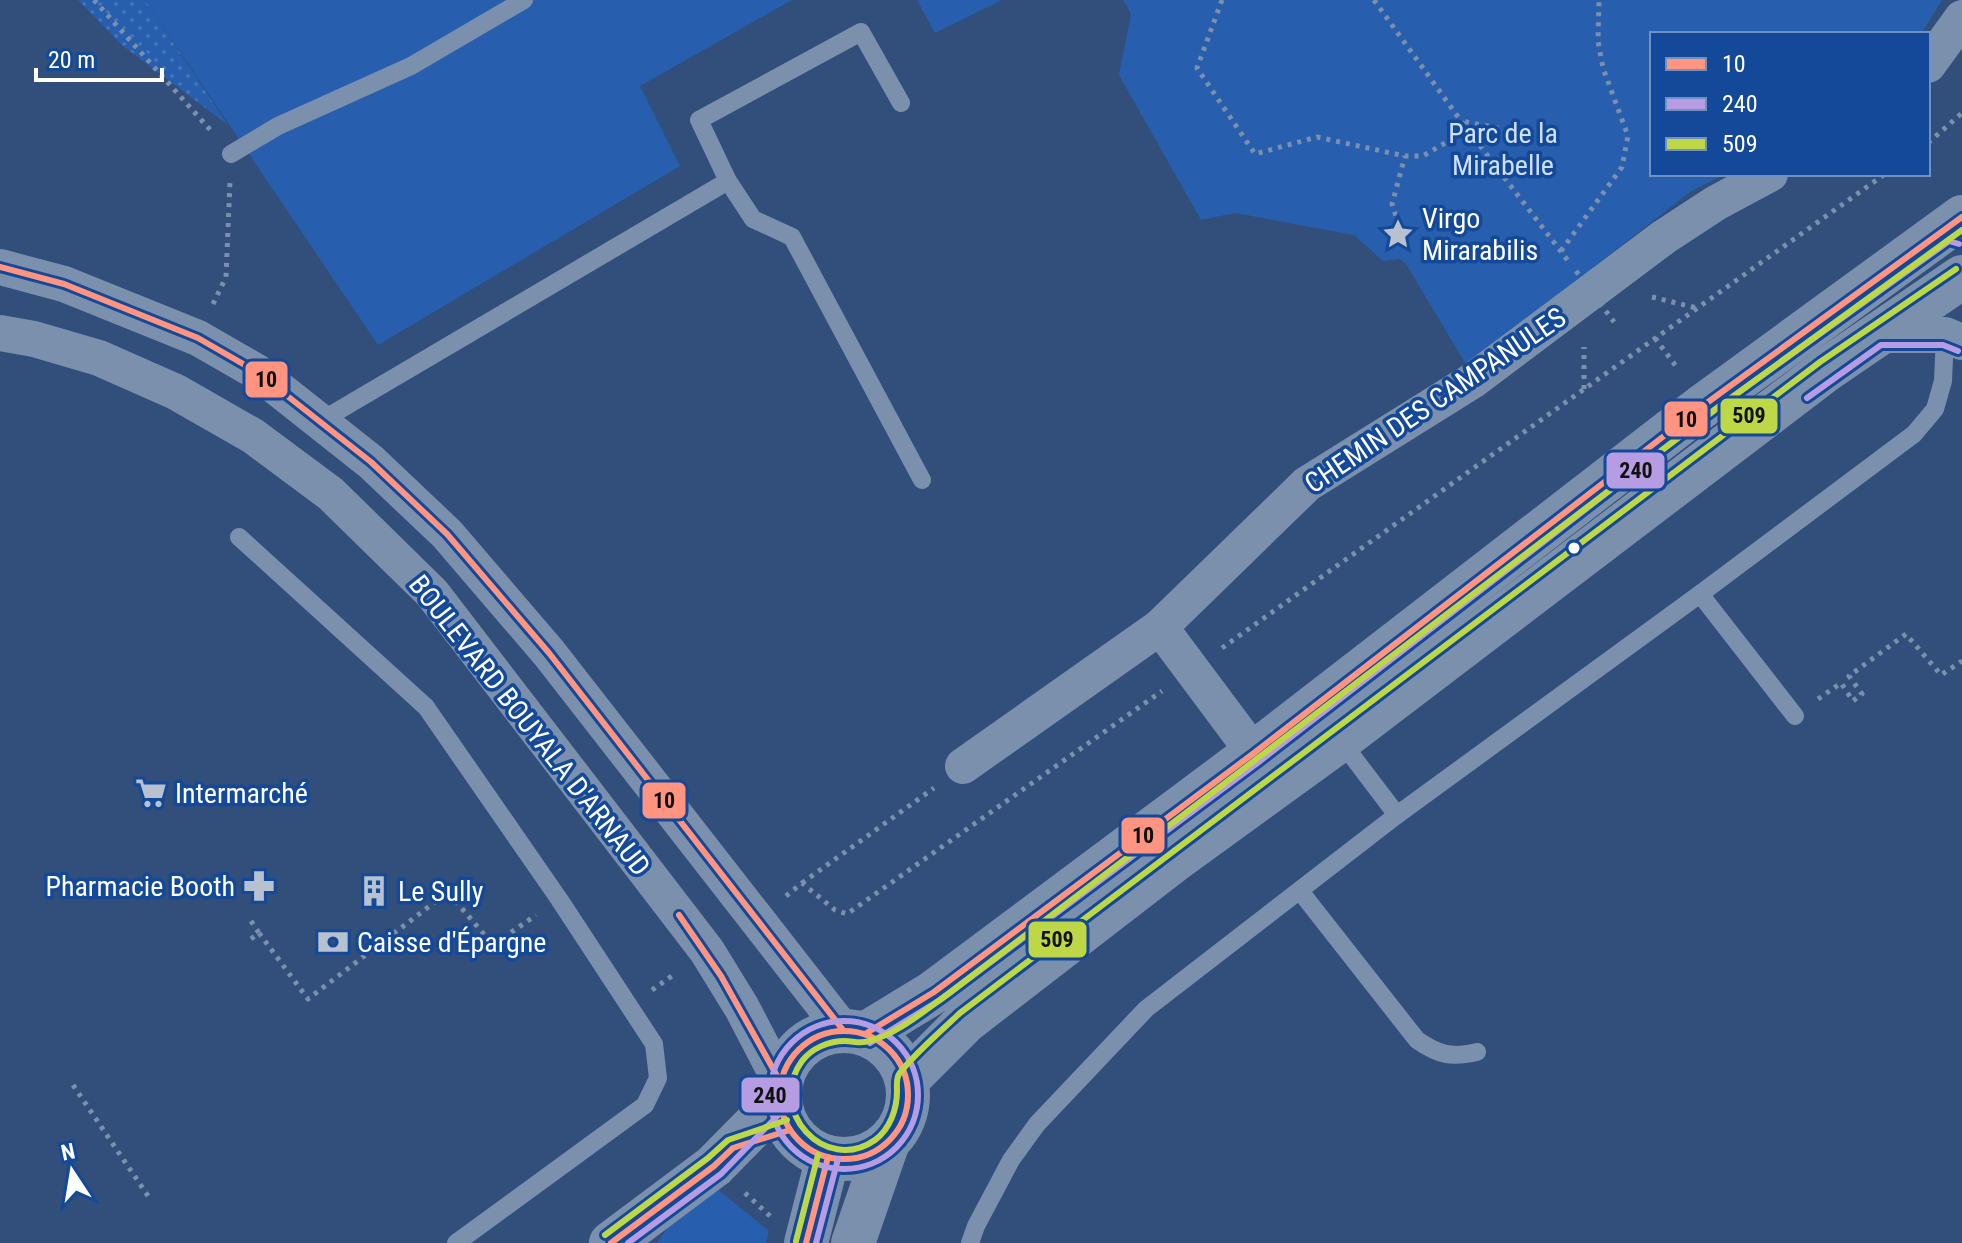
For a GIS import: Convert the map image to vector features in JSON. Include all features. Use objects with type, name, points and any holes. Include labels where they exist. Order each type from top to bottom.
[{"type":"street","points":[[1930,62],[1962,18]]},
{"type":"street","name":"CHEMIN DES CAMPANULES","points":[[963,766],[1160,627],[1307,484],[1472,381],[1664,237],[1716,203],[1766,176]]},
{"type":"street","points":[[907,1080],[966,1021],[1172,862],[1340,740],[1826,370],[1959,287],[1957,227]]},
{"type":"street","points":[[611,1243],[714,1166],[783,1104],[793,1056],[815,1037],[854,1032],[934,992],[1254,753],[1704,405],[1957,227]]},
{"type":"street","name":"BOULEVARD BOUYALA D'ARNAUD","points":[[0,267],[64,284],[198,338],[257,372],[371,462],[447,534],[549,653],[854,1032]]},
{"type":"street","name":"BOULEVARD BOUYALA D'ARNAUD","points":[[0,333],[34,339],[99,358],[176,392],[253,436],[331,494],[432,593],[698,939],[742,1008],[783,1104]]},
{"type":"street","points":[[1878,335],[1953,338]]},
{"type":"street","points":[[1160,627],[1254,753],[1271,756],[1327,740],[1340,740]]},
{"type":"street","points":[[783,1104],[806,1147],[828,1157],[849,1159],[870,1154],[888,1142],[902,1124],[909,1102],[907,1080],[899,1060],[884,1044],[854,1032]]},
{"type":"street","points":[[853,1243],[888,1142]]},
{"type":"street","points":[[806,1243],[828,1157]]},
{"type":"lane","points":[[231,154],[278,126],[411,66],[524,0]]},
{"type":"lane","points":[[901,103],[861,32],[699,120],[728,181],[753,219],[792,237],[922,480]]},
{"type":"lane","points":[[319,422],[728,181]]},
{"type":"lane","points":[[970,1243],[1011,1160],[1037,1124],[1146,1009],[1397,815],[1914,434],[1935,409],[1953,338]]},
{"type":"lane","points":[[239,537],[426,707],[559,899],[654,1044],[658,1078],[645,1105],[456,1243]]},
{"type":"lane","points":[[1700,594],[1795,716]]},
{"type":"lane","points":[[1340,740],[1397,815]]},
{"type":"lane","points":[[1300,891],[1417,1040],[1436,1053],[1463,1055],[1477,1052]]},
{"type":"path","points":[[94,0],[140,48],[231,154],[226,277],[198,338]]},
{"type":"path","points":[[1222,0],[1197,68],[1255,154],[1317,137],[1405,156],[1423,156],[1462,133],[1461,121]]},
{"type":"path","points":[[1374,0],[1461,121],[1559,248],[1622,167],[1628,136],[1603,68],[1598,41],[1599,0]]},
{"type":"path","points":[[1930,141],[1962,113]]},
{"type":"path","points":[[1461,121],[1503,129]]},
{"type":"path","points":[[1399,225],[1392,204],[1405,156]]},
{"type":"path","points":[[835,910],[847,914],[1882,176]]},
{"type":"path","points":[[1576,271],[1614,322]]},
{"type":"path","points":[[1650,296],[1697,308]]},
{"type":"path","points":[[1655,338],[1678,369]]},
{"type":"path","points":[[1584,346],[1584,390]]},
{"type":"path","points":[[1841,683],[1853,701],[1862,694],[1849,676],[1906,634],[1941,675],[1962,661]]},
{"type":"path","points":[[802,883],[963,766]]},
{"type":"path","points":[[251,921],[308,999],[448,892],[493,945],[559,899]]},
{"type":"path","points":[[251,939],[259,933]]},
{"type":"path","points":[[73,1085],[148,1196]]},
{"type":"green space","points":[[78,0],[145,0],[228,125],[122,45]]},
{"type":"green space","points":[[145,0],[792,0],[640,86],[680,166],[378,345]]},
{"type":"green space","points":[[917,0],[1002,0],[935,33]]},
{"type":"green space","name":"Parc de la Mirabelle","points":[[1123,0],[1942,0],[1922,32],[1650,32],[1650,176],[1721,176],[1690,192],[1467,366],[1406,264],[1400,259],[1383,261],[1354,235],[1235,213],[1201,220],[1119,75],[1131,14]]},
{"type":"green space","points":[[716,1188],[769,1231],[766,1243],[657,1243],[668,1227]]},
{"type":"transit line","name":"10","points":[[865,1034],[934,992],[1254,753],[1704,405],[1962,217]]},
{"type":"transit line","name":"509","points":[[1956,269],[1820,362],[960,1013],[899,1074],[892,1118],[875,1140],[856,1149],[837,1149],[820,1143],[806,1132],[796,1117],[791,1099],[793,1080],[802,1061],[811,1052],[833,1042],[863,1042],[879,1038],[920,1014],[1720,406],[1962,230]]},
{"type":"transit line","name":"240","points":[[870,1043],[940,1000],[1260,761],[1710,413],[1949,241],[1959,244]]},
{"type":"transit line","name":"10","points":[[0,267],[64,284],[198,338],[257,372],[371,462],[447,534],[549,653],[843,1030]]},
{"type":"transit line","name":"240","points":[[1807,398],[1881,345],[1943,345],[1958,351]]},
{"type":"transit line","name":"10","points":[[679,915],[721,976],[781,1083]]},
{"type":"transit line","name":"240","points":[[844,1021],[872,1027],[896,1043],[912,1067],[918,1095],[912,1123],[896,1147],[872,1163],[844,1169],[816,1163],[792,1147],[776,1123],[770,1095],[776,1067],[792,1043],[816,1027],[844,1021]]},
{"type":"transit line","name":"10","points":[[844,1031],[868,1036],[889,1050],[903,1071],[908,1095],[903,1119],[889,1140],[868,1154],[844,1159],[820,1154],[799,1140],[785,1119],[780,1095],[785,1071],[799,1050],[820,1036],[844,1031]]},
{"type":"transit line","name":"240","points":[[628,1243],[721,1174],[787,1106]]},
{"type":"transit line","name":"509","points":[[605,1235],[728,1140],[787,1120]]},
{"type":"transit line","name":"10","points":[[611,1243],[714,1166],[733,1148],[790,1130]]},
{"type":"transit line","name":"509","points":[[796,1241],[818,1155]]},
{"type":"transit line","name":"10","points":[[806,1243],[828,1157]]},
{"type":"transit line","name":"240","points":[[816,1243],[838,1159]]},
{"type":"place","name":"Virgo Mirarabilis","points":[[1398,234]]},
{"type":"place","name":"Intermarché","points":[[151,793]]},
{"type":"place","name":"Pharmacie Booth","points":[[259,886]]},
{"type":"place","name":"Le Sully","points":[[374,891]]},
{"type":"place","name":"Caisse d'Épargne","points":[[333,942]]}]
